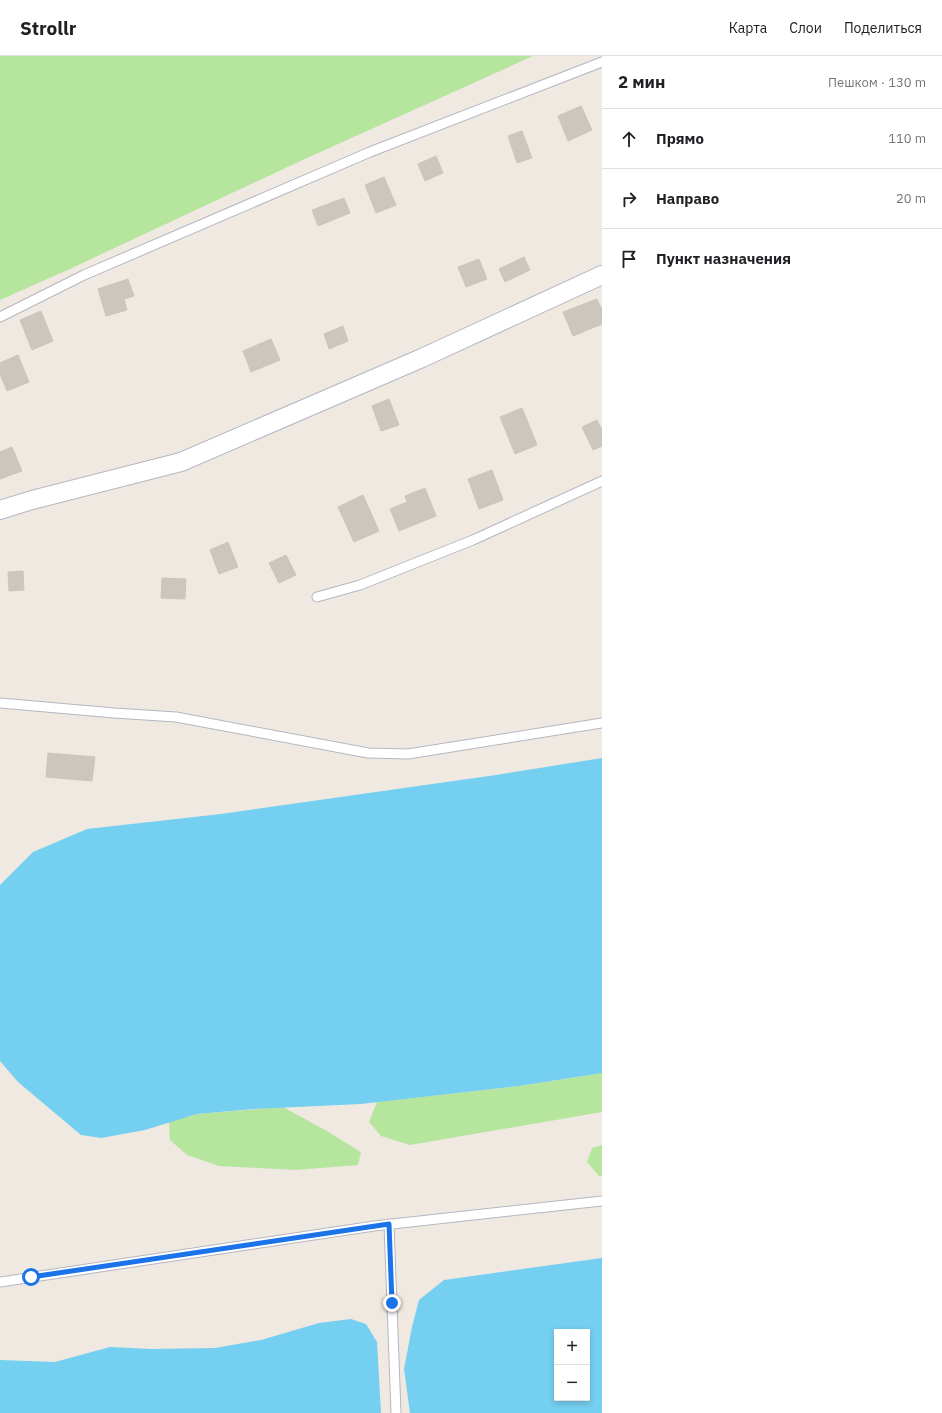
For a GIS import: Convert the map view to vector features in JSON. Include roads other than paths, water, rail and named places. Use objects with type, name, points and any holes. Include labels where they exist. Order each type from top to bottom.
[{"type":"street","points":[[0,510],[39,498],[182,462],[422,358],[602,275]]},
{"type":"lane","points":[[0,317],[84,274],[363,155],[602,62]]},
{"type":"lane","points":[[317,597],[360,585],[473,540],[602,481]]},
{"type":"lane","points":[[0,703],[114,714],[176,717],[368,753],[408,754],[602,723]]},
{"type":"lane","points":[[0,1282],[389,1224],[602,1201]]},
{"type":"lane","points":[[389,1224],[396,1413]]},
{"type":"water","points":[[602,758],[602,1073],[519,1086],[361,1104],[254,1109],[197,1114],[145,1130],[101,1138],[81,1135],[18,1082],[0,1061],[0,885],[33,852],[87,829],[221,814],[496,775]]},
{"type":"water","points":[[602,1258],[602,1413],[410,1413],[404,1369],[419,1300],[444,1280]]},
{"type":"water","points":[[351,1319],[366,1324],[377,1342],[381,1413],[0,1413],[0,1360],[55,1362],[110,1347],[151,1349],[215,1348],[261,1340],[319,1323]]}]
